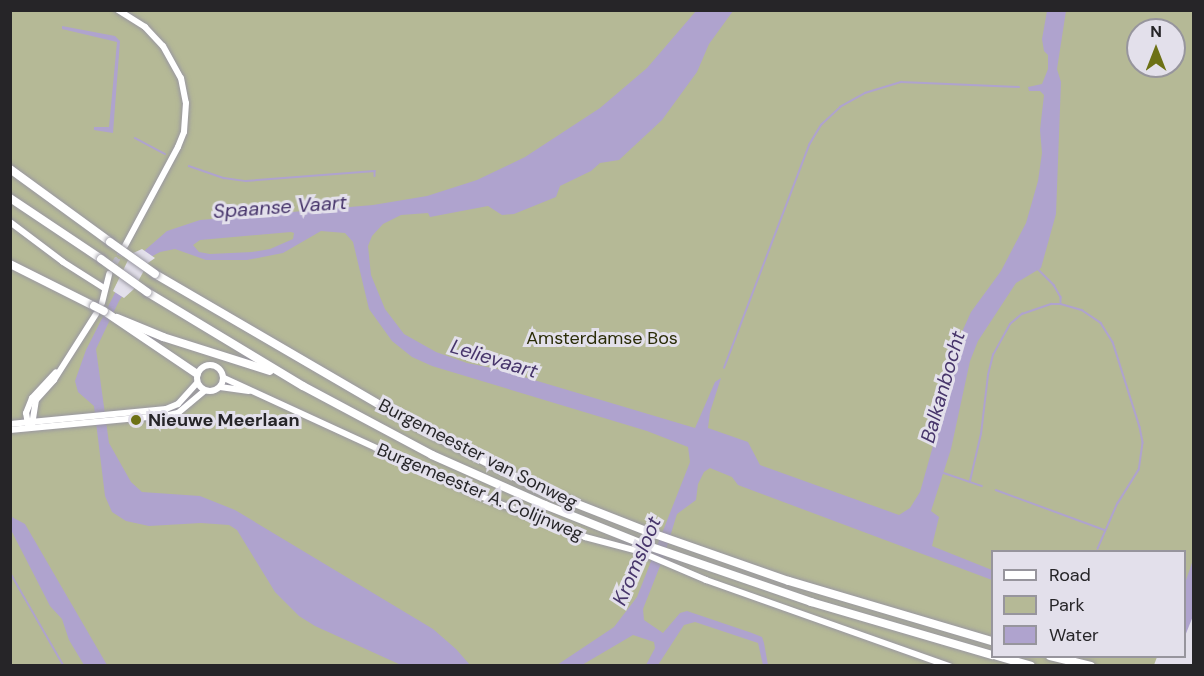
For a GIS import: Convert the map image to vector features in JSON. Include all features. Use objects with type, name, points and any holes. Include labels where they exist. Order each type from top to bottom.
[{"type":"highway","name":"Burgemeester van Sonweg","points":[[10,170],[155,274],[446,442],[539,489],[646,531],[789,581],[991,640]]},
{"type":"highway","name":"Burgemeester van Sonweg","points":[[10,198],[147,292],[303,386],[432,455],[639,547],[680,557],[822,605],[991,654]]},
{"type":"highway","points":[[117,318],[163,337],[245,362],[303,386]]},
{"type":"highway","points":[[1001,658],[1031,666]]},
{"type":"highway","points":[[1055,658],[1091,666]]},
{"type":"main road","points":[[10,264],[117,318],[197,379]]},
{"type":"street","points":[[118,10],[145,27],[163,46],[181,78],[186,103],[184,132],[178,147],[124,246]]},
{"type":"street","points":[[10,222],[72,268],[104,288]]},
{"type":"street","points":[[30,425],[36,400],[54,380],[97,308],[109,274]]},
{"type":"street","points":[[10,424],[30,425],[89,420],[174,407],[197,379],[203,367],[212,365],[220,369],[224,378],[220,387],[215,391],[204,390],[178,413],[112,417]]},
{"type":"street","name":"Burgemeester A. Colijnweg","points":[[224,378],[290,406],[480,496],[585,537],[639,547],[706,580],[831,622],[949,666]]},
{"type":"street","points":[[197,379],[204,390]]},
{"type":"street","name":"Burgemeester A. Colijnweg","points":[[220,387],[252,391]]},
{"type":"street","points":[[10,430],[30,425]]},
{"type":"green space","name":"Amsterdamse Bos","points":[[10,11],[1193,11],[1193,576],[1186,593],[1186,550],[991,550],[991,658],[1157,658],[1154,665],[11,665]]},
{"type":"water","points":[[696,11],[733,11],[709,44],[697,72],[662,120],[619,160],[600,163],[591,171],[560,186],[556,197],[514,214],[502,215],[488,206],[430,217],[428,213],[401,215],[383,224],[372,236],[368,246],[371,275],[385,309],[404,334],[436,352],[467,363],[497,369],[695,428],[715,382],[721,378],[710,412],[708,428],[748,442],[760,465],[899,515],[910,508],[920,492],[940,421],[948,372],[961,334],[971,312],[1001,271],[1026,223],[1038,181],[1042,153],[1040,130],[1044,95],[1040,91],[1029,91],[1028,87],[1042,84],[1048,69],[1048,55],[1044,51],[1042,39],[1047,11],[1066,11],[1057,69],[1061,82],[1056,214],[1041,268],[1016,283],[978,341],[970,361],[951,449],[931,511],[939,517],[932,546],[991,570],[991,580],[738,485],[732,477],[710,468],[704,472],[698,484],[696,500],[677,514],[664,556],[643,609],[644,620],[663,633],[680,613],[687,611],[752,633],[762,637],[768,665],[763,665],[758,643],[695,622],[684,625],[658,665],[646,665],[655,648],[654,642],[633,635],[582,665],[557,665],[614,627],[637,597],[690,462],[688,447],[647,431],[432,366],[412,357],[392,341],[369,309],[353,242],[345,233],[321,231],[283,253],[247,260],[206,260],[175,249],[160,252],[149,258],[119,301],[96,349],[109,443],[131,482],[142,492],[200,496],[235,510],[433,629],[470,665],[401,665],[315,626],[299,616],[275,592],[237,530],[229,525],[201,523],[149,526],[126,521],[112,512],[105,496],[94,406],[78,392],[75,381],[86,350],[121,281],[144,251],[167,231],[200,220],[373,205],[427,196],[477,180],[525,157],[600,108],[647,68]],"holes":[[[291,232],[294,233],[293,239],[270,249],[252,252],[210,254],[199,252],[193,245],[200,240]]]},
{"type":"water","points":[[62,26],[115,36],[120,41],[113,133],[94,130],[94,127],[109,127],[117,42],[62,29]]},
{"type":"water","points":[[10,516],[25,524],[107,665],[84,665],[69,640],[62,619],[50,606],[11,530]]},
{"type":"water","points":[[1193,560],[1193,616],[1186,634],[1186,580]]},
{"type":"pier","points":[[142,249],[155,258],[148,263],[134,289],[124,298],[113,291],[131,254]]},
{"type":"waterway","points":[[724,368],[809,145],[821,125],[840,107],[865,93],[901,82],[1019,87]]},
{"type":"waterway","points":[[135,138],[165,154]]},
{"type":"waterway","points":[[189,166],[224,178],[246,181],[375,171],[375,176]]},
{"type":"waterway","points":[[1038,269],[1054,285],[1061,297],[1061,302]]},
{"type":"waterway","points":[[970,481],[981,434],[988,375],[993,355],[1010,324],[1022,314],[1051,304],[1061,304],[1082,310],[1101,323],[1113,342],[1143,443],[1139,470],[1118,503],[1098,549]]},
{"type":"waterway","points":[[944,473],[982,486]]},
{"type":"waterway","points":[[996,490],[1105,530]]},
{"type":"waterway","points":[[10,572],[64,666]]},
{"type":"tunnel","points":[[110,271],[123,249]]},
{"type":"place","name":"Nieuwe Meerlaan","points":[[136,420]]},
{"type":"water label","name":"Spaanse Vaart","points":[[280,207]]},
{"type":"water label","name":"Lelievaart","points":[[494,359]]},
{"type":"water label","name":"Balkanbocht","points":[[943,387]]},
{"type":"water label","name":"Kromsloot","points":[[637,561]]}]
